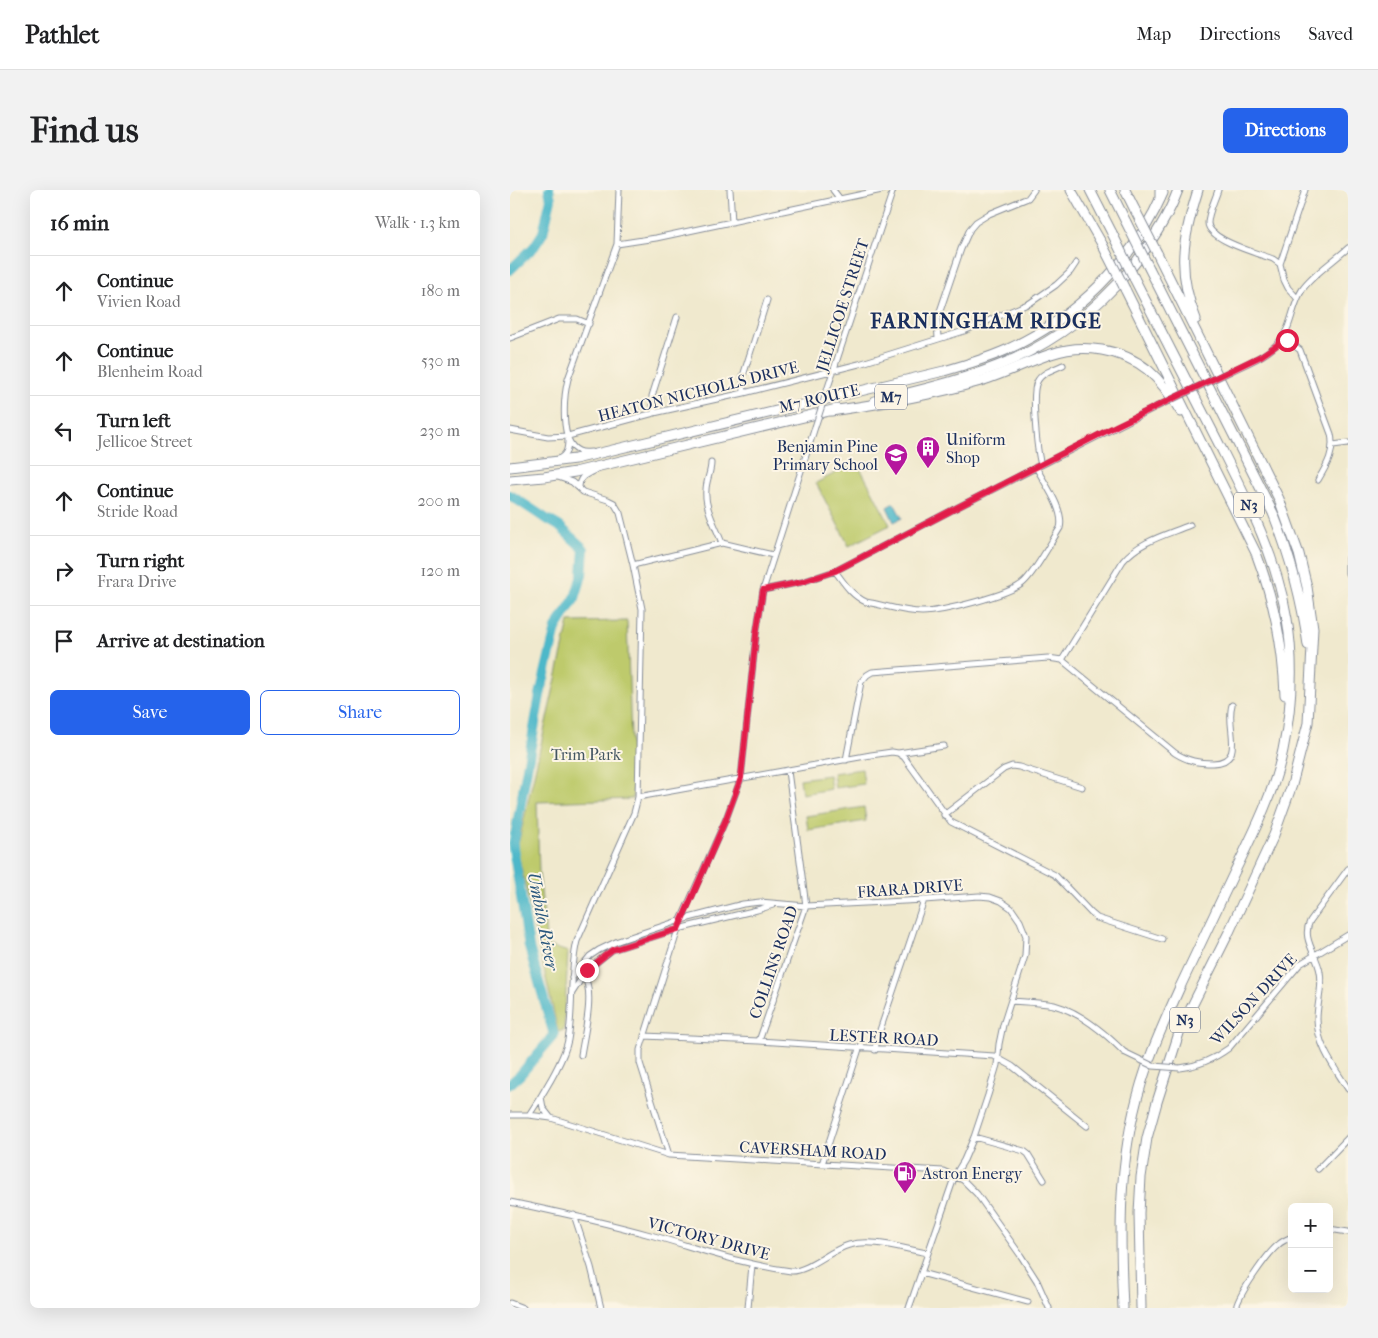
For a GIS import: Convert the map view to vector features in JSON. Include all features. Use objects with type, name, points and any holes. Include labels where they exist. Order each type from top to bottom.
[{"type":"highway","points":[[1071,190],[1102,244],[1256,553],[1268,585],[1278,627],[1284,667],[1285,702],[1282,752]]},
{"type":"highway","name":"N3","points":[[1090,190],[1250,506],[1268,548],[1280,582],[1287,620],[1291,662],[1290,707],[1282,752],[1256,828],[1164,1023],[1146,1067],[1136,1100],[1125,1154],[1120,1209],[1123,1308]]},
{"type":"highway","name":"N3","points":[[1110,190],[1256,478],[1279,529],[1293,569],[1302,605],[1311,670],[1308,723],[1292,785],[1274,835],[1229,932],[1180,1030],[1156,1102],[1147,1138],[1141,1177],[1139,1213],[1141,1308]]},
{"type":"highway","points":[[1125,190],[1279,499],[1294,537],[1307,587],[1313,628],[1311,670]]},
{"type":"highway","name":"M7 ROUTE","points":[[513,467],[562,462],[944,371],[1006,350],[1032,337],[1087,298],[1110,274],[1142,234],[1160,194],[1164,190]]},
{"type":"highway","name":"M7 ROUTE","points":[[510,480],[550,476],[609,464],[929,388],[983,372],[1028,354],[1061,334],[1098,304],[1140,257],[1157,232],[1178,190]]},
{"type":"highway","points":[[1198,190],[1185,240],[1184,277],[1189,303],[1208,348],[1214,368]]},
{"type":"highway","points":[[831,411],[878,404],[977,382],[1063,350],[1096,349],[1123,356],[1148,370],[1159,380],[1181,412],[1217,472]]},
{"type":"street","points":[[547,463],[566,454],[568,448],[565,394],[568,379],[618,244],[619,190]]},
{"type":"street","points":[[730,190],[732,222]]},
{"type":"street","points":[[833,190],[840,198]]},
{"type":"street","points":[[618,244],[882,190]]},
{"type":"street","name":"JELLICOE STREET","points":[[669,1155],[640,1063],[640,1050],[681,920],[726,819],[741,778],[756,635],[763,590],[893,190]]},
{"type":"street","points":[[938,340],[937,320],[970,229],[976,222],[989,214],[1028,198],[1034,190]]},
{"type":"street","points":[[1218,190],[1208,222],[1210,231],[1218,238],[1273,259],[1280,264]]},
{"type":"street","points":[[1297,298],[1284,280],[1280,264],[1305,190]]},
{"type":"street","points":[[763,590],[808,580],[835,571],[1038,466],[1270,351],[1283,338],[1297,298],[1307,284],[1348,248]]},
{"type":"street","name":"HEATON NICHOLLS DRIVE","points":[[510,430],[548,437],[568,436],[654,413],[833,371],[938,340],[1030,303],[1056,285],[1070,272],[1076,263]]},
{"type":"street","points":[[744,393],[744,376],[767,300]]},
{"type":"street","points":[[654,413],[652,396],[677,317]]},
{"type":"street","points":[[510,338],[559,319],[577,319],[588,324]]},
{"type":"street","points":[[1283,338],[1300,350],[1332,434],[1333,445],[1327,465],[1318,480]]},
{"type":"street","points":[[835,571],[858,598],[866,602],[914,612],[934,611],[981,600],[1019,586],[1028,577],[1060,528],[1059,511],[1038,466],[1034,388],[1040,378],[1063,365]]},
{"type":"street","points":[[568,436],[573,446],[579,451],[606,451]]},
{"type":"street","points":[[1333,445],[1348,442]]},
{"type":"street","points":[[711,463],[706,499],[722,543]]},
{"type":"street","points":[[579,488],[579,482],[582,477],[609,464]]},
{"type":"street","points":[[529,1115],[541,1097],[567,1043],[574,956],[577,941],[634,813],[638,797],[642,609],[618,508],[608,500],[583,492],[568,479],[550,476]]},
{"type":"street","points":[[1062,660],[1130,552],[1150,540],[1190,525]]},
{"type":"street","points":[[633,565],[722,543],[773,555]]},
{"type":"street","points":[[1348,558],[1348,573]]},
{"type":"street","points":[[846,760],[861,682],[872,672],[1048,658],[1062,660],[1186,760],[1198,763],[1216,763],[1226,760],[1231,755],[1233,749],[1230,713],[1232,705]]},
{"type":"street","points":[[638,797],[892,752],[898,753],[944,746]]},
{"type":"street","points":[[898,753],[904,757],[944,815],[958,828],[1055,875],[1097,918],[1162,939]]},
{"type":"street","points":[[944,815],[1012,766],[1019,766],[1082,787]]},
{"type":"street","name":"COLLINS ROAD","points":[[759,1041],[806,906],[788,771]]},
{"type":"street","points":[[1348,869],[1307,926],[1307,937],[1319,966],[1321,978],[1317,1020],[1319,1030],[1329,1060],[1348,1089]]},
{"type":"street","name":"FRARA DRIVE","points":[[572,978],[586,961],[599,950],[618,941],[681,920],[743,904],[760,902],[806,906],[979,896],[1001,901],[1011,908],[1020,921],[1026,936],[1025,956],[1011,1001]]},
{"type":"street","points":[[876,1050],[877,1039],[924,900]]},
{"type":"street","name":"FRARA DRIVE","points":[[572,993],[587,970],[612,950],[678,929],[776,904]]},
{"type":"street","name":"WILSON DRIVE","points":[[1011,1001],[1055,1006],[1070,1012],[1105,1034],[1124,1052],[1153,1066],[1180,1068],[1204,1063],[1229,1048],[1300,964],[1348,935]]},
{"type":"street","points":[[574,956],[580,961],[586,961]]},
{"type":"street","points":[[581,1055],[588,998],[588,984],[584,976]]},
{"type":"street","points":[[909,1308],[955,1175],[974,1137],[997,1065],[1003,1025],[1011,1001]]},
{"type":"street","name":"LESTER ROAD","points":[[644,1036],[759,1041],[998,1058]]},
{"type":"street","points":[[822,1164],[859,1049]]},
{"type":"street","points":[[998,1058],[1012,1066],[1087,1126]]},
{"type":"street","points":[[541,1097],[543,1108],[551,1118]]},
{"type":"street","name":"CAVERSHAM ROAD","points":[[510,1115],[551,1118],[669,1155],[921,1168],[955,1175],[970,1187],[1003,1229],[1037,1281],[1049,1308]]},
{"type":"street","points":[[974,1137],[1024,1151],[1028,1154],[1044,1180]]},
{"type":"street","points":[[1318,1169],[1348,1138]]},
{"type":"street","name":"VICTORY DRIVE","points":[[510,1202],[574,1215],[752,1265],[794,1271],[811,1265],[837,1249],[859,1243],[928,1253]]},
{"type":"street","points":[[574,1215],[591,1267],[601,1308]]},
{"type":"street","points":[[1333,1230],[1348,1232]]},
{"type":"street","points":[[1236,1308],[1241,1294],[1272,1251],[1278,1244],[1288,1239]]},
{"type":"street","points":[[748,1308],[752,1265]]},
{"type":"street","points":[[921,1273],[1028,1302]]},
{"type":"street","points":[[510,1303],[523,1308]]},
{"type":"green space","points":[[857,462],[890,525],[849,546],[816,483]]},
{"type":"green space","name":"Trim Park","points":[[627,621],[633,799],[537,802],[539,873],[547,945],[568,952],[564,1030],[558,1032],[517,849],[569,622]]},
{"type":"green space","points":[[862,769],[864,784],[835,788],[833,773]]},
{"type":"green space","points":[[829,775],[831,789],[802,794],[800,779]]},
{"type":"green space","points":[[864,807],[866,821],[808,830],[806,816]]},
{"type":"water","points":[[894,503],[902,518],[894,522],[887,507]]},
{"type":"waterway","name":"Umbilo River","points":[[510,270],[534,247],[543,233],[551,199],[549,190]]},
{"type":"waterway","name":"Umbilo River","points":[[510,495],[559,526],[584,549],[582,575],[575,598],[556,628],[548,661],[540,695],[513,847],[529,947],[554,1035],[510,1084]]},
{"type":"place","name":"Uniform Shop","points":[[928,469]]},
{"type":"place","name":"Benjamin Pine Primary School","points":[[896,476]]},
{"type":"place","name":"Astron Energy","points":[[905,1194]]},
{"type":"district","name":"FARNINGHAM RIDGE","points":[[986,321]]},
{"type":"route","points":[[587,970],[612,950],[678,929],[726,819],[741,778],[756,635],[763,590],[814,579],[835,571],[1118,425],[1261,356],[1270,351],[1283,338],[1287,340]]}]
